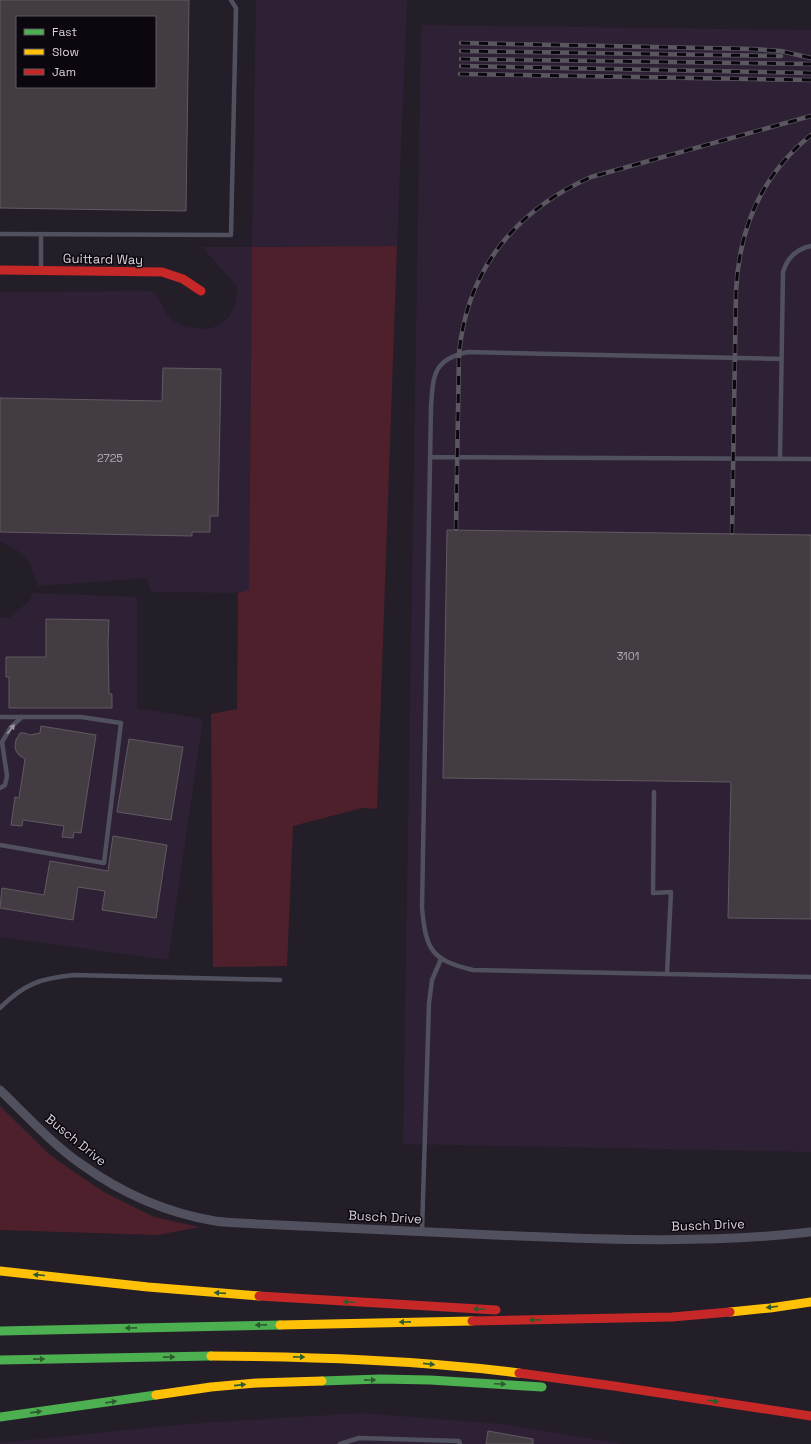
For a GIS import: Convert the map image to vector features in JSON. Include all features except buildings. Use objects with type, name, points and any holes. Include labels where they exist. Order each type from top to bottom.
[{"type":"main road","name":"Guittard Way","points":[[0,270],[162,272],[183,279],[201,291]]},
{"type":"main road","points":[[0,1271],[148,1287],[306,1299],[504,1310]]},
{"type":"main road","points":[[0,1331],[672,1317],[770,1308],[811,1302]]},
{"type":"main road","points":[[520,1311],[672,1317]]},
{"type":"main road","points":[[0,1360],[225,1356],[333,1358],[418,1363],[516,1373],[811,1416]]},
{"type":"main road","points":[[0,1417],[257,1383],[430,1380],[547,1387]]},
{"type":"main road","points":[[563,1388],[674,1395]]},
{"type":"street","name":"Busch Drive","points":[[0,1090],[51,1140],[80,1164],[113,1185],[147,1202],[215,1221],[422,1232],[663,1240],[727,1238],[811,1232]]},
{"type":"lane","points":[[0,234],[231,234],[236,8],[231,0]]},
{"type":"lane","points":[[41,234],[41,271]]},
{"type":"lane","points":[[780,458],[783,272],[786,262],[796,252],[811,246]]},
{"type":"lane","points":[[781,359],[468,352],[447,359],[439,367],[434,379],[431,407],[422,908],[425,933],[436,956],[454,966],[473,970],[811,977]]},
{"type":"lane","points":[[430,456],[811,459]]},
{"type":"lane","points":[[0,717],[81,718],[121,723],[104,863],[0,845]]},
{"type":"lane","points":[[0,788],[2,789],[5,785],[7,776],[1,741],[11,727],[22,717]]},
{"type":"lane","points":[[654,792],[653,893],[671,892],[667,974]]},
{"type":"lane","points":[[422,1232],[429,1003],[432,980],[441,959]]},
{"type":"lane","points":[[0,1008],[10,997],[30,984],[51,977],[74,975],[280,980]]},
{"type":"lane","points":[[340,1444],[359,1438],[459,1441],[460,1444]]},
{"type":"shaded area","points":[[256,0],[407,0],[397,246],[252,247]]},
{"type":"shaded area","points":[[421,25],[811,30],[811,1152],[403,1144]]},
{"type":"shaded area","points":[[397,246],[377,809],[362,808],[293,826],[287,966],[213,967],[211,714],[237,709],[238,593],[249,590],[252,247]]},
{"type":"shaded area","points":[[202,247],[252,247],[249,591],[238,593],[151,592],[147,578],[38,586],[27,558],[15,549],[0,541],[0,292],[153,292],[158,297],[166,314],[174,321],[185,327],[209,329],[219,325],[229,317],[234,308],[237,296],[237,286]]},
{"type":"shaded area","points":[[32,593],[137,597],[137,708],[203,719],[168,960],[0,937],[0,617],[9,618],[30,600]]},
{"type":"shaded area","points":[[0,1106],[49,1154],[104,1192],[154,1217],[199,1227],[158,1235],[0,1230]]},
{"type":"shaded area","points":[[361,1413],[501,1424],[624,1444],[0,1444],[186,1424]]},
{"type":"railway","points":[[461,43],[752,49],[781,51],[811,58]]},
{"type":"railway","points":[[461,51],[781,56]]},
{"type":"railway","points":[[461,59],[811,64]]},
{"type":"railway","points":[[461,66],[811,73]]},
{"type":"railway","points":[[460,74],[811,80]]},
{"type":"railway","points":[[456,529],[459,354],[464,323],[472,295],[484,270],[500,246],[518,226],[539,207],[564,191],[591,177],[811,116]]},
{"type":"railway","points":[[732,533],[736,291],[742,246],[748,225],[766,186],[779,168],[811,135]]},
{"type":"traffic: fast","points":[[0,1331],[280,1325]]},
{"type":"traffic: fast","points":[[0,1360],[211,1356]]},
{"type":"traffic: fast","points":[[322,1381],[380,1379],[430,1380],[542,1387]]},
{"type":"traffic: fast","points":[[0,1417],[156,1395]]},
{"type":"traffic: slow","points":[[0,1271],[148,1287],[259,1296]]},
{"type":"traffic: slow","points":[[730,1312],[811,1302]]},
{"type":"traffic: slow","points":[[280,1325],[472,1321]]},
{"type":"traffic: slow","points":[[211,1356],[288,1357],[404,1362],[519,1373]]},
{"type":"traffic: slow","points":[[156,1395],[211,1387],[257,1383],[322,1381]]},
{"type":"traffic: jam","points":[[0,270],[162,272],[183,279],[201,291]]},
{"type":"traffic: jam","points":[[259,1296],[496,1310]]},
{"type":"traffic: jam","points":[[472,1321],[672,1317],[730,1312]]},
{"type":"traffic: jam","points":[[519,1373],[811,1416]]}]
